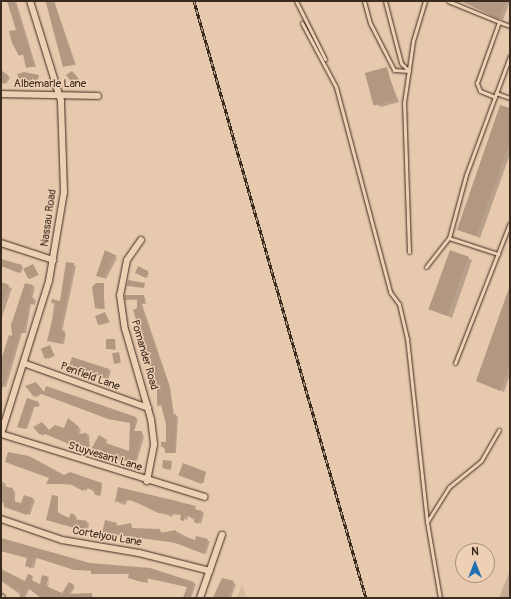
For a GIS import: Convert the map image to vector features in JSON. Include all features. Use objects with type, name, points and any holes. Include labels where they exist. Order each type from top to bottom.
[{"type":"street","name":"Nassau Road","points":[[1,434],[26,364],[53,260],[65,164],[63,116],[58,92],[30,1]]},
{"type":"street","name":"Albemarle Lane","points":[[1,94],[58,92],[98,96]]},
{"type":"street","name":"Pomander Road","points":[[141,240],[127,260],[120,295],[125,329],[148,408],[154,445],[147,481]]},
{"type":"street","points":[[1,243],[53,260]]},
{"type":"street","name":"Penfield Lane","points":[[26,364],[148,408]]},
{"type":"street","name":"Stuyvesant Lane","points":[[1,434],[147,481],[204,497]]},
{"type":"street","name":"Cortelyou Lane","points":[[1,519],[62,540],[139,553],[210,571]]},
{"type":"street","points":[[200,598],[222,535]]},
{"type":"lane","points":[[296,1],[325,59]]},
{"type":"lane","points":[[364,1],[370,23],[394,70],[409,70]]},
{"type":"lane","points":[[385,1],[401,63],[409,70]]},
{"type":"lane","points":[[409,252],[404,103],[409,70],[425,1]]},
{"type":"lane","points":[[448,1],[510,26]]},
{"type":"lane","points":[[499,22],[477,83],[480,91],[510,98]]},
{"type":"lane","points":[[302,23],[336,87],[390,292],[399,304],[407,338],[427,522],[440,598]]},
{"type":"lane","points":[[426,267],[449,238],[466,175],[510,56]]},
{"type":"lane","points":[[455,363],[510,223]]},
{"type":"lane","points":[[449,238],[498,254]]},
{"type":"lane","points":[[427,522],[449,487],[481,461],[499,430]]},
{"type":"shaded area","points":[[510,571],[510,598],[499,598],[504,585]]},
{"type":"shaded area","points":[[242,584],[247,598],[237,598]]},
{"type":"building","points":[[7,1],[14,1],[34,66],[26,68],[23,54],[19,56],[12,43],[9,31],[16,30]]},
{"type":"building","points":[[54,1],[74,64],[63,67],[46,3]]},
{"type":"building","points":[[461,1],[506,1],[499,19]]},
{"type":"building","points":[[387,67],[396,100],[374,106],[365,73]]},
{"type":"building","points":[[1,70],[9,76],[4,84],[1,82]]},
{"type":"building","points":[[72,71],[79,79],[73,84],[66,75]]},
{"type":"building","points":[[24,72],[39,75],[37,84],[19,79],[17,74]]},
{"type":"building","points":[[500,105],[510,108],[510,142],[476,236],[457,230]]},
{"type":"building","points":[[105,250],[117,256],[112,259],[104,278],[96,276]]},
{"type":"building","points":[[450,250],[469,257],[447,316],[428,309]]},
{"type":"building","points":[[1,259],[22,265],[19,273],[1,266]]},
{"type":"building","points":[[66,262],[74,263],[60,330],[65,331],[62,344],[47,341],[56,304],[51,303],[52,299],[60,301]]},
{"type":"building","points":[[33,264],[38,274],[28,279],[23,269]]},
{"type":"building","points":[[138,266],[148,271],[146,278],[135,273]]},
{"type":"building","points":[[128,280],[145,283],[144,288],[127,286]]},
{"type":"building","points":[[1,282],[9,285],[2,305],[1,305]]},
{"type":"building","points":[[25,283],[33,285],[30,298],[34,298],[33,304],[29,304],[24,332],[20,333],[1,393],[1,360],[9,335],[12,336],[11,325]]},
{"type":"building","points":[[96,283],[104,283],[104,308],[95,308],[92,287]]},
{"type":"building","points":[[509,288],[510,362],[500,391],[476,381]]},
{"type":"building","points":[[125,295],[144,295],[144,303],[140,303],[169,385],[173,415],[176,414],[175,453],[165,453],[165,447],[161,447],[161,442],[166,442],[166,424],[161,405],[157,406],[157,388],[133,310],[137,308],[137,299],[125,300]]},
{"type":"building","points":[[105,312],[109,322],[98,325],[95,316]]},
{"type":"building","points":[[106,339],[115,339],[115,349],[106,349]]},
{"type":"building","points":[[50,345],[54,355],[45,359],[41,349]]},
{"type":"building","points":[[119,352],[121,363],[114,364],[112,353]]},
{"type":"building","points":[[72,357],[109,369],[106,379],[69,367]]},
{"type":"building","points":[[36,382],[44,392],[46,386],[136,417],[133,431],[142,431],[142,435],[135,461],[122,461],[90,451],[99,435],[107,440],[106,443],[129,451],[130,423],[108,419],[39,393],[34,397],[25,386]]},
{"type":"building","points":[[27,398],[39,402],[37,407],[33,406],[25,429],[17,427]]},
{"type":"building","points":[[68,418],[79,427],[77,434],[87,433],[89,447],[78,448],[43,433],[40,435],[33,427],[42,422],[49,430],[55,425],[64,428]]},
{"type":"building","points":[[8,452],[29,456],[64,475],[70,472],[102,483],[99,496],[94,494],[95,490],[85,488],[83,491],[70,484],[46,484],[49,478],[5,462]]},
{"type":"building","points":[[163,460],[172,461],[171,469],[162,468]]},
{"type":"building","points":[[183,463],[206,472],[202,484],[178,475]]},
{"type":"building","points":[[1,486],[13,488],[13,501],[21,503],[24,495],[33,498],[27,515],[4,507]]},
{"type":"building","points":[[118,487],[196,506],[195,509],[202,511],[198,524],[194,522],[195,518],[185,515],[184,521],[180,520],[181,515],[158,513],[132,500],[115,502]]},
{"type":"building","points":[[52,495],[58,496],[57,512],[69,518],[71,513],[75,515],[74,519],[87,521],[85,531],[46,520]]},
{"type":"building","points":[[105,520],[117,523],[116,526],[131,523],[131,528],[160,529],[160,533],[176,530],[176,534],[195,540],[196,536],[208,539],[204,554],[173,542],[102,533]]},
{"type":"building","points":[[1,538],[90,563],[150,568],[194,582],[189,598],[183,598],[187,587],[146,578],[145,582],[139,581],[128,578],[129,573],[91,574],[91,570],[74,570],[34,557],[31,568],[25,566],[27,558],[1,551]]},
{"type":"building","points":[[1,569],[25,581],[28,574],[33,576],[31,580],[40,584],[42,575],[49,577],[46,586],[62,593],[69,582],[74,585],[68,594],[92,593],[91,598],[41,598],[28,588],[23,598],[19,596],[21,592],[1,580]]},
{"type":"building","points":[[222,578],[234,581],[230,594],[228,598],[213,598]]},
{"type":"railway","points":[[194,1],[366,598]]}]
